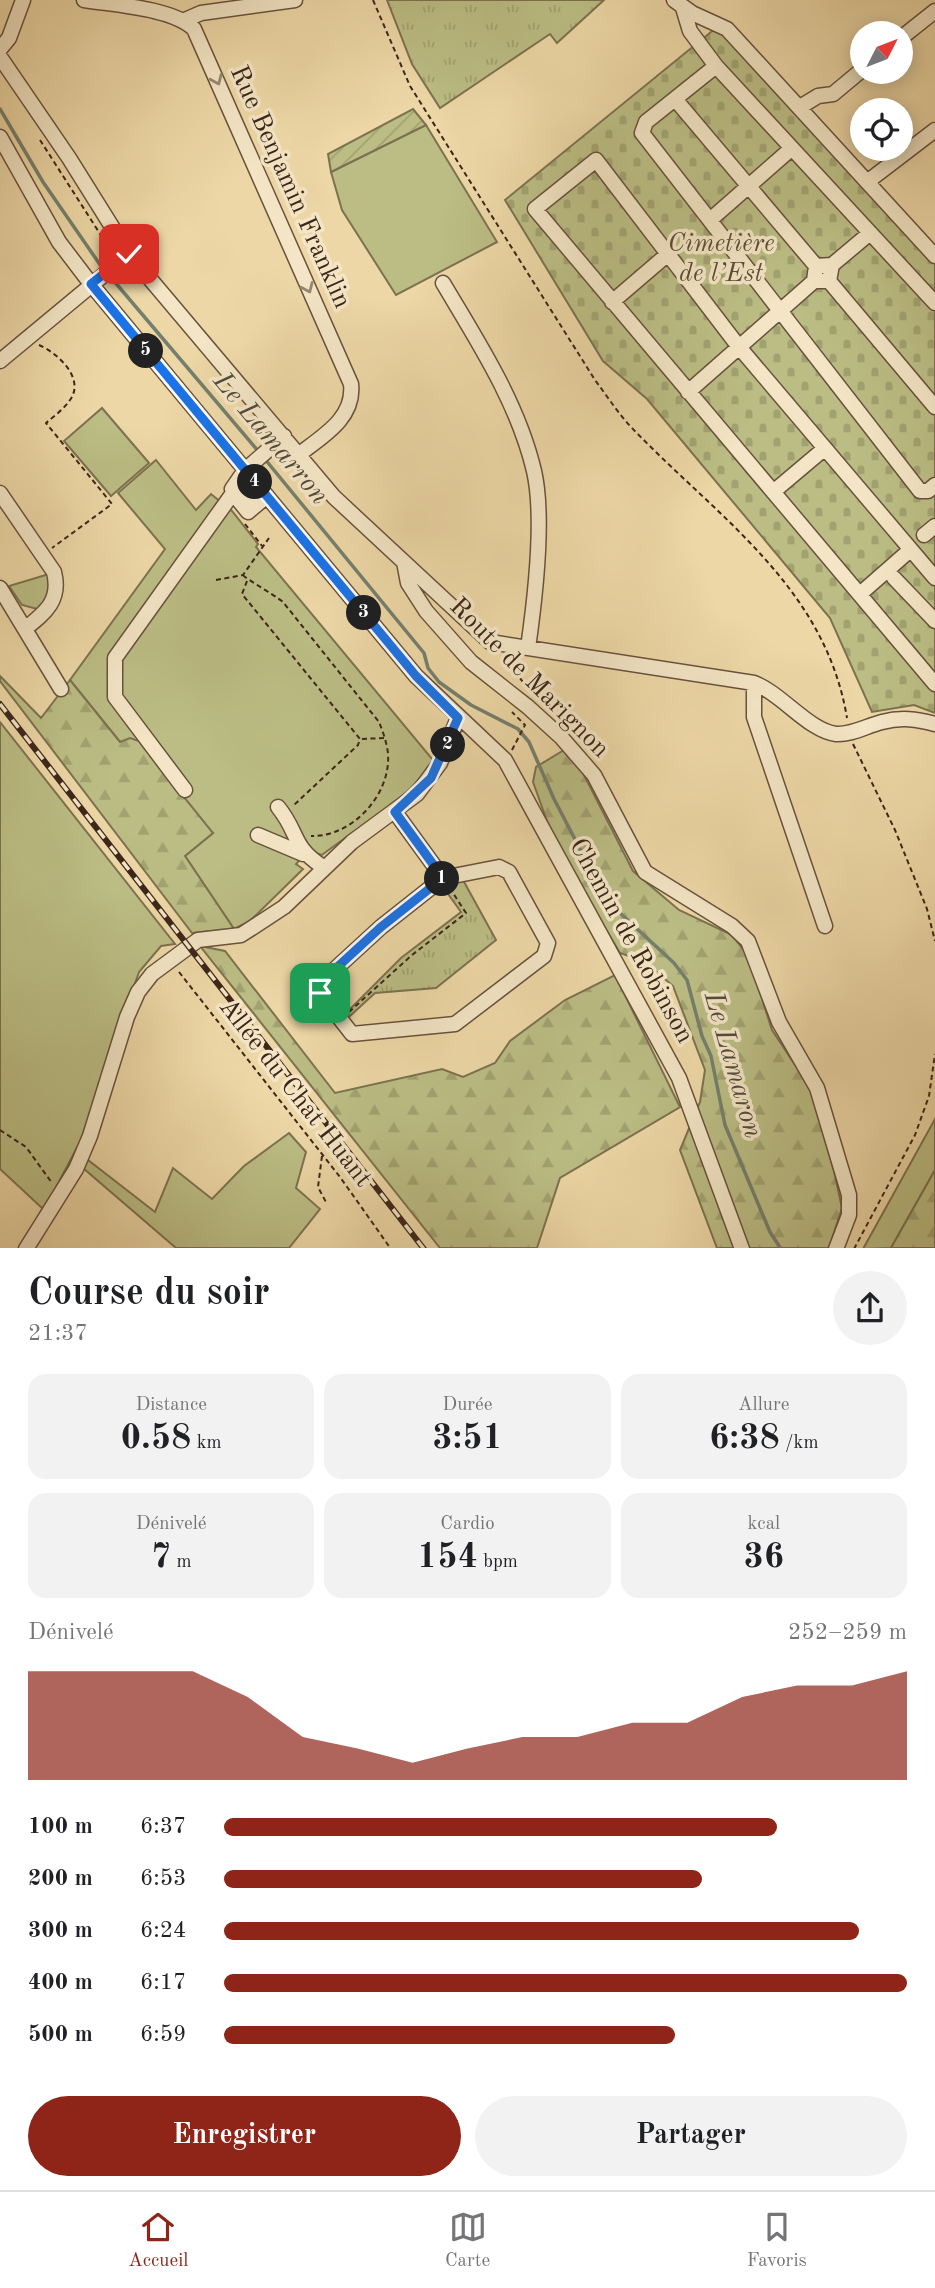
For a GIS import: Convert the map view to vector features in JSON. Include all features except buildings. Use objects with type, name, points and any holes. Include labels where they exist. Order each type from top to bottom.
[{"type":"street","points":[[0,49],[9,38],[23,0]]},
{"type":"street","points":[[84,0],[185,20],[201,13],[295,0]]},
{"type":"street","points":[[679,4],[690,31],[716,66],[935,303]]},
{"type":"street","points":[[679,4],[727,29],[935,256]]},
{"type":"street","points":[[914,28],[934,13]]},
{"type":"street","name":"Rue Benjamin Franklin","points":[[185,20],[194,29],[351,384],[352,397],[347,411],[335,426],[298,455]]},
{"type":"street","points":[[0,57],[69,158],[121,260],[284,436],[334,497],[482,635],[499,645],[754,683],[766,688],[819,727],[833,734],[850,733],[882,722],[907,718],[935,724]]},
{"type":"street","points":[[716,66],[646,122],[642,133],[920,491],[928,491],[935,485]]},
{"type":"street","points":[[800,107],[818,96],[833,93],[850,79]]},
{"type":"street","points":[[675,99],[816,266],[814,281],[688,392]]},
{"type":"street","points":[[867,182],[935,130]]},
{"type":"street","name":"Chemin de Robinson","points":[[0,137],[59,242],[97,280],[250,466],[263,491],[416,676],[505,760],[679,1078],[742,1248]]},
{"type":"street","points":[[710,220],[792,148]]},
{"type":"street","points":[[935,578],[909,551],[739,347],[596,160],[535,209],[935,684]]},
{"type":"street","points":[[816,266],[832,265],[870,233]]},
{"type":"street","points":[[612,302],[668,254]]},
{"type":"street","points":[[0,361],[121,260]]},
{"type":"street","points":[[829,281],[832,265]]},
{"type":"street","points":[[814,281],[829,281],[935,407]]},
{"type":"street","points":[[443,283],[498,375],[534,472],[538,500],[534,609],[528,648]]},
{"type":"street","points":[[263,491],[248,512],[232,489],[250,466],[284,436]]},
{"type":"street","points":[[773,492],[824,449]]},
{"type":"street","points":[[0,493],[54,572],[56,596],[51,606],[26,628]]},
{"type":"street","points":[[185,790],[115,696],[114,659],[237,497]]},
{"type":"street","points":[[860,594],[909,551]]},
{"type":"street","name":"Route de Marignon","points":[[404,562],[408,583],[426,611],[471,662],[526,705],[561,737],[594,775],[645,872],[732,926],[748,941],[779,1022],[817,1088],[849,1195],[849,1215],[836,1248]]},
{"type":"street","points":[[894,578],[935,621]]},
{"type":"street","points":[[0,588],[61,689]]},
{"type":"street","points":[[754,683],[754,717],[825,926]]},
{"type":"street","points":[[26,1248],[76,1169],[90,1136],[127,1017],[138,992],[152,974],[198,940],[241,934],[261,925],[284,907],[323,867],[395,812],[431,778],[458,718]]},
{"type":"street","points":[[278,807],[291,821],[295,841],[304,855]]},
{"type":"street","points":[[395,812],[443,878]]},
{"type":"street","points":[[258,835],[304,855],[323,867]]},
{"type":"street","points":[[499,867],[509,872],[548,943],[544,956],[455,1024],[352,1034],[320,993],[321,982],[381,927],[443,878],[499,867]]},
{"type":"path","points":[[373,0],[410,86],[595,380],[629,425],[743,535],[795,592],[809,613],[836,679],[860,764],[895,830],[923,897],[935,941]]},
{"type":"path","points":[[39,139],[102,241],[121,260]]},
{"type":"path","points":[[26,340],[59,357],[70,371],[74,389],[72,399],[46,423],[112,504],[42,554]]},
{"type":"path","points":[[216,580],[243,575],[269,538]]},
{"type":"path","points":[[243,575],[247,581],[266,588],[283,602],[379,722],[385,738],[388,755],[384,784],[369,808],[331,834],[312,837],[301,831],[291,821],[291,810],[296,800],[358,745],[360,739]]},
{"type":"path","points":[[247,581],[242,594],[254,611],[360,739]]},
{"type":"path","points":[[499,645],[508,664],[531,693],[526,705]]},
{"type":"path","points":[[518,741],[524,729]]},
{"type":"path","points":[[360,739],[385,738]]},
{"type":"path","points":[[341,1020],[412,955],[466,913],[443,878]]},
{"type":"path","name":"Allée du Chat Huant","points":[[170,960],[391,1248]]},
{"type":"path","points":[[854,1248],[915,1135],[929,1096],[935,1054]]},
{"type":"path","points":[[0,1130],[26,1147],[61,1195]]},
{"type":"path","points":[[323,1156],[318,1187],[327,1204]]},
{"type":"green space","points":[[387,0],[604,0],[557,43],[550,34],[440,108],[412,64]]},
{"type":"green space","name":"Cimetière de l’Est","points":[[717,27],[935,263],[935,713],[914,705],[872,712],[830,618],[647,399],[603,361],[505,200]]},
{"type":"green space","points":[[413,109],[426,125],[331,172],[328,154]]},
{"type":"green space","points":[[426,125],[497,242],[396,295],[342,210],[331,172]]},
{"type":"green space","points":[[102,408],[149,463],[111,496],[64,441]]},
{"type":"green space","points":[[156,460],[196,510],[211,494],[232,511],[258,544],[256,547],[433,760],[423,775],[382,812],[322,855],[308,851],[296,864],[303,869],[250,921],[234,929],[185,856],[213,833],[120,742],[70,680],[165,549],[118,493]]},
{"type":"green space","points":[[49,574],[49,593],[37,609],[22,605],[9,586]]},
{"type":"green space","points":[[0,676],[41,718],[70,680],[120,742],[130,738],[139,741],[213,833],[185,856],[234,929],[192,933],[0,681]]},
{"type":"green space","points":[[0,722],[175,944],[161,946],[139,972],[81,1140],[44,1210],[0,1169]]},
{"type":"green space","points":[[564,750],[582,771],[633,871],[679,910],[732,935],[748,956],[772,1030],[811,1089],[834,1171],[842,1208],[829,1248],[717,1248],[680,1150],[700,1102],[705,1070],[673,986],[645,962],[620,953],[556,846],[533,782],[536,767]]},
{"type":"green space","points":[[463,880],[496,940],[436,988],[375,993],[350,1016],[347,1012],[401,958],[461,912],[443,887]]},
{"type":"green space","points":[[200,946],[225,951],[335,1093],[442,1069],[463,1077],[495,1063],[510,1041],[565,1000],[615,975],[680,1107],[560,1178],[537,1248],[440,1248]]},
{"type":"green space","points":[[935,1119],[935,1170],[891,1248],[864,1248]]},
{"type":"green space","points":[[289,1133],[306,1152],[296,1188],[320,1209],[289,1248],[176,1248],[83,1168],[88,1160],[155,1212],[173,1168],[212,1199],[244,1166]]},
{"type":"green space","points":[[935,1170],[935,1248],[891,1248]]},
{"type":"waterway","name":"Le Lamarron","points":[[0,109],[43,182],[103,269]]},
{"type":"waterway","name":"Le Lamarron","points":[[108,274],[259,452]]},
{"type":"waterway","name":"Le Lamaron","points":[[264,458],[424,653],[428,668],[439,682],[471,705],[518,729],[529,742],[554,799],[602,891],[621,914],[674,963],[687,980],[702,1036],[711,1056],[725,1125],[770,1232],[780,1248]]},
{"type":"railway","points":[[0,704],[423,1248]]},
{"type":"route","points":[[129,254],[91,284],[416,676],[453,710],[458,718],[457,726],[431,778],[395,812],[443,878],[381,927],[321,982],[320,993]]}]
